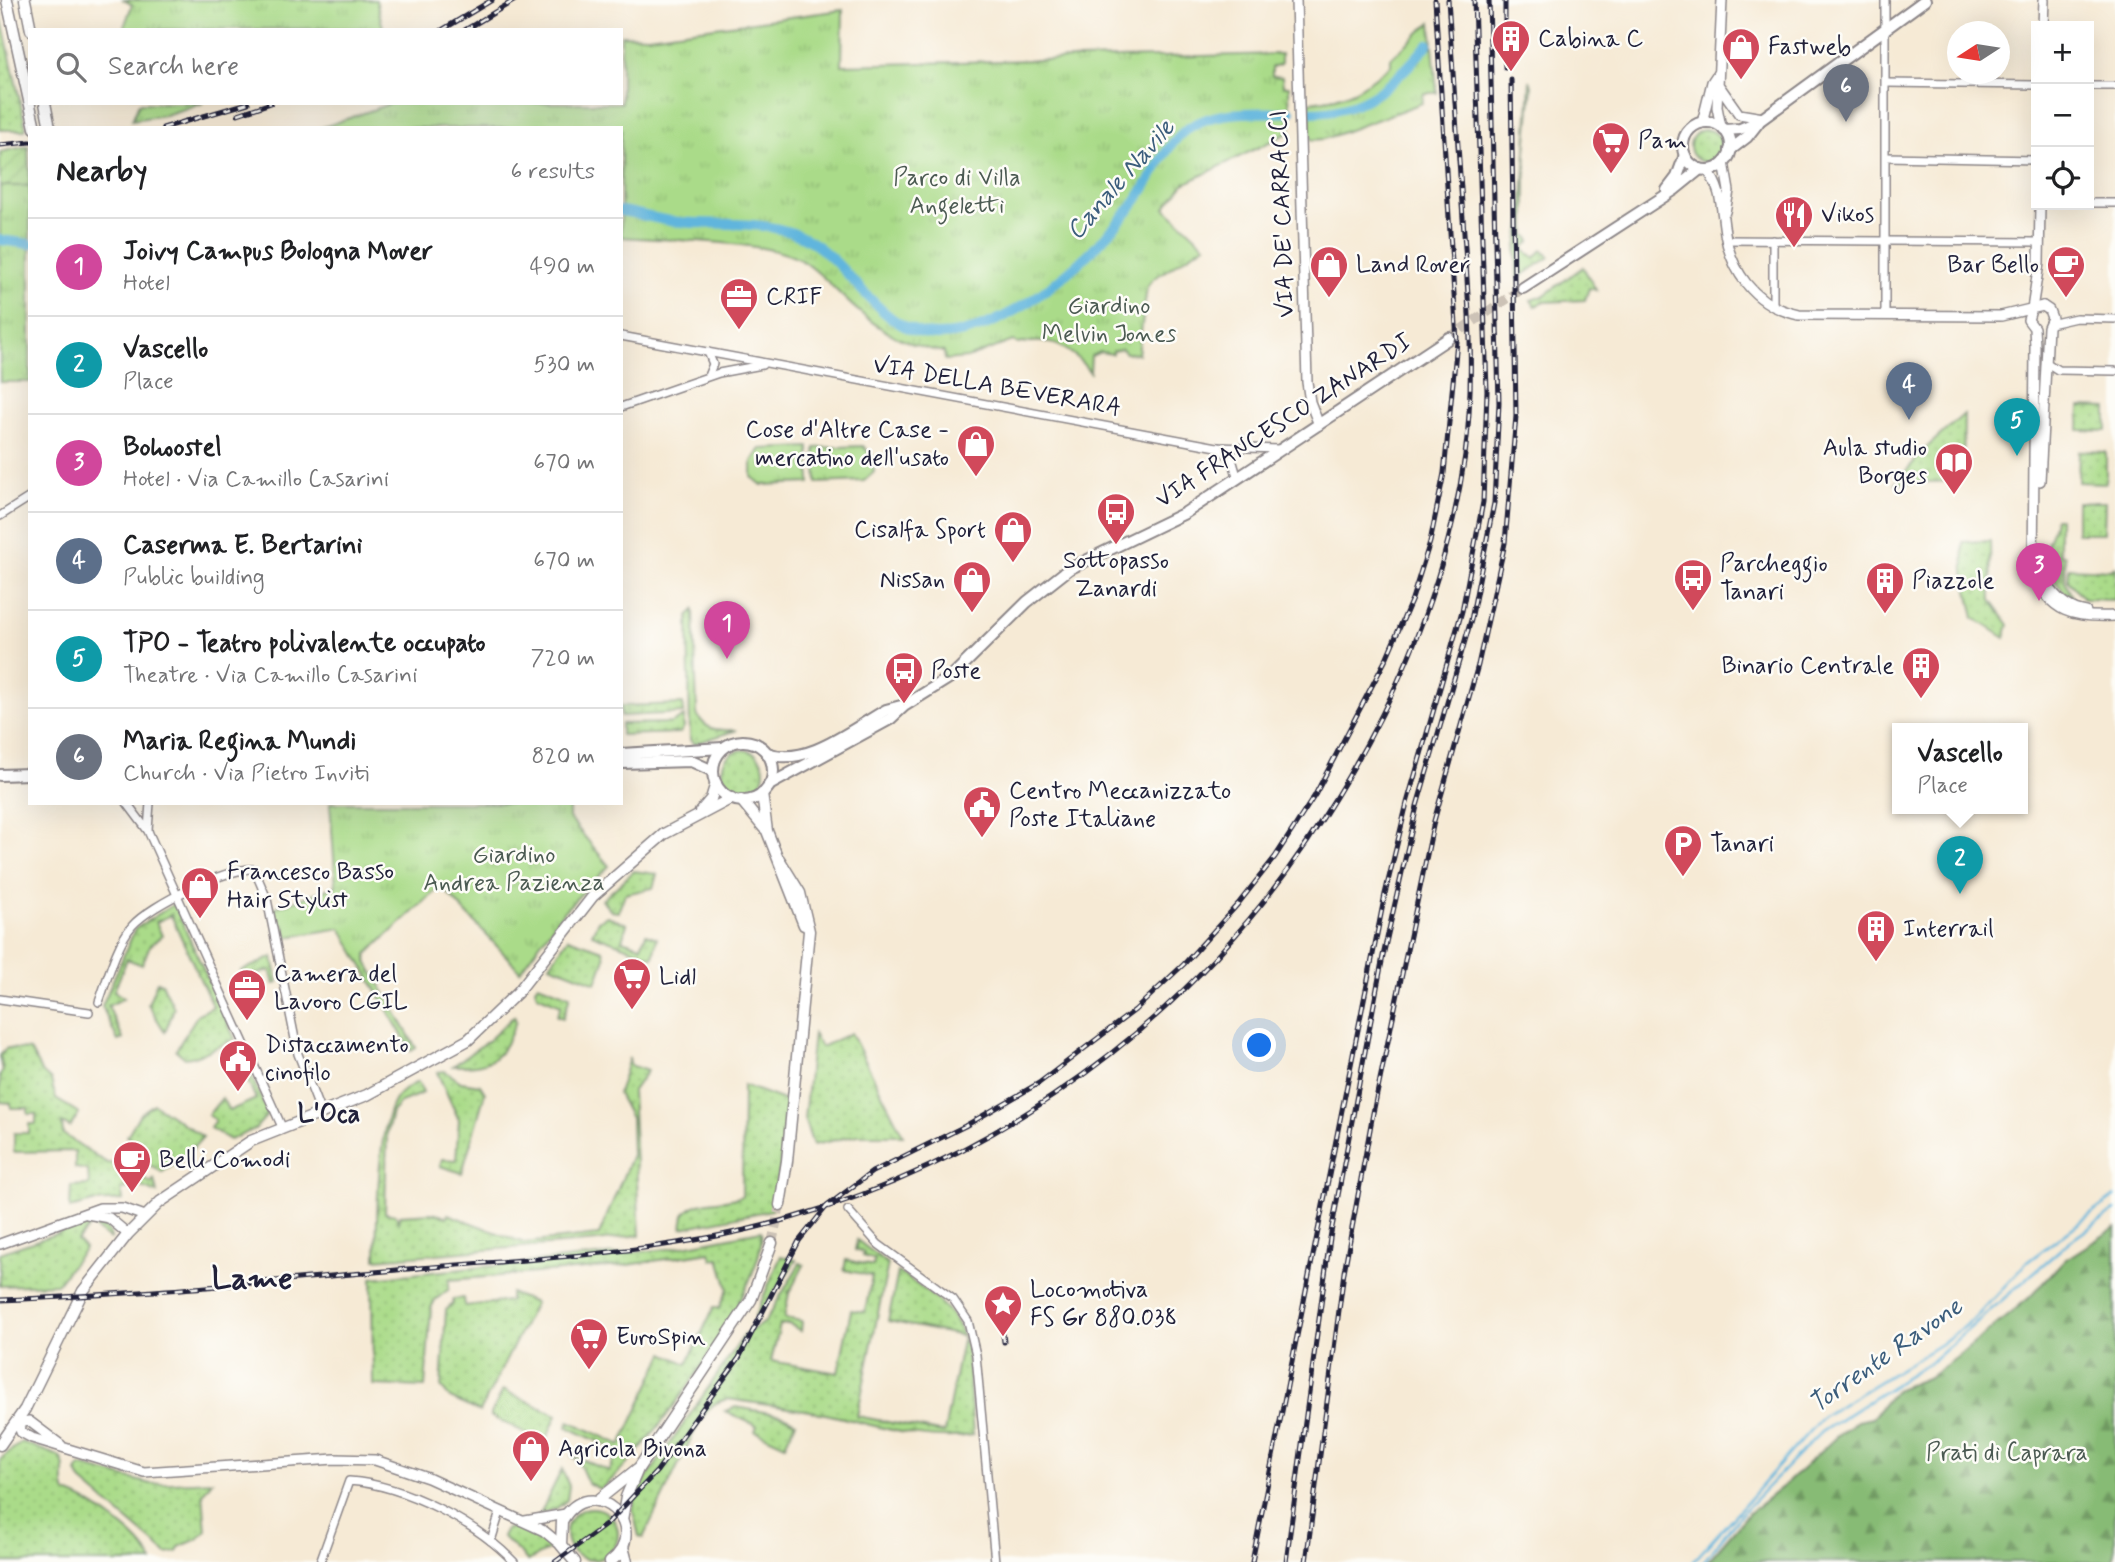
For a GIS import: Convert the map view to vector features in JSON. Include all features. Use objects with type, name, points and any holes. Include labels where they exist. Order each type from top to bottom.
[{"type":"main road","points":[[7,0],[28,96]]},
{"type":"main road","points":[[25,0],[30,28]]},
{"type":"main road","points":[[1663,195],[1677,177],[1685,155],[1683,145],[1687,133],[1702,123],[1723,129],[1740,129],[1761,120],[1925,0]]},
{"type":"main road","points":[[30,105],[35,126]]},
{"type":"main road","points":[[45,105],[50,126]]},
{"type":"main road","points":[[1523,288],[1703,169],[1724,162],[1730,150],[1747,137],[1761,120]]},
{"type":"main road","points":[[1723,129],[1730,150]]},
{"type":"main road","points":[[1685,155],[1703,169]]},
{"type":"main road","name":"VIA FRANCESCO ZANARDI","points":[[766,789],[869,732],[952,676],[1027,601],[1069,569],[1171,521],[1450,338]]},
{"type":"main road","name":"VIA FRANCESCO ZANARDI","points":[[767,753],[780,758],[800,756],[886,710],[904,706]]},
{"type":"main road","points":[[623,754],[723,748],[747,741],[767,753],[772,767],[766,789],[767,831]]},
{"type":"main road","points":[[697,815],[710,799],[716,783],[713,771],[715,761],[723,748]]},
{"type":"main road","points":[[623,763],[691,761],[713,771]]},
{"type":"main road","points":[[0,775],[28,774]]},
{"type":"main road","points":[[716,783],[737,799],[767,831],[801,915],[807,950],[787,1161],[780,1205]]},
{"type":"main road","points":[[0,1445],[18,1423],[83,1291],[145,1216],[172,1193],[248,1143],[389,1084],[479,1032],[524,986],[593,896],[660,837],[697,815],[766,789]]},
{"type":"main road","points":[[610,1562],[623,1547],[626,1535],[622,1520],[626,1497],[638,1469],[751,1300],[772,1243]]},
{"type":"main road","points":[[575,1562],[563,1553],[560,1529],[566,1514],[582,1502],[597,1501],[607,1496],[638,1469]]},
{"type":"main road","points":[[597,1501],[610,1506],[622,1520]]},
{"type":"main road","points":[[623,1547],[627,1562]]},
{"type":"street","name":"VIA DE' CARRACCI","points":[[1296,0],[1307,382],[1310,402],[1319,425]]},
{"type":"street","points":[[1722,0],[1717,107],[1723,129]]},
{"type":"street","points":[[1885,0],[1885,315]]},
{"type":"street","points":[[2043,21],[2044,0]]},
{"type":"street","points":[[1702,123],[1718,73]]},
{"type":"street","points":[[1886,83],[2031,85]]},
{"type":"street","points":[[2094,86],[2115,86]]},
{"type":"street","points":[[1720,87],[1739,114],[1761,120]]},
{"type":"street","points":[[1886,157],[2031,160]]},
{"type":"street","points":[[1723,221],[1729,191],[1724,162]]},
{"type":"street","points":[[1703,169],[1718,186],[1726,240],[1739,274],[1760,299],[1773,307],[1799,315],[2001,316],[2032,309],[2047,309],[2076,318],[2115,319]]},
{"type":"street","points":[[2094,203],[2115,204]]},
{"type":"street","points":[[2040,210],[2039,263],[2032,309],[2028,317],[2032,326],[2034,571],[2043,590],[2067,613],[2081,618],[2115,615]]},
{"type":"street","points":[[1726,240],[2039,242]]},
{"type":"street","points":[[1773,240],[1773,307]]},
{"type":"street","points":[[2039,263],[2049,325],[2041,432],[2039,570],[2047,584],[2070,607],[2086,612],[2115,615]]},
{"type":"street","points":[[2001,316],[2032,326],[2076,318]]},
{"type":"street","name":"VIA DELLA BEVERARA","points":[[623,336],[1217,447],[1259,451],[1284,448]]},
{"type":"street","points":[[708,352],[713,364],[708,377]]},
{"type":"street","points":[[2047,363],[2058,370],[2115,371]]},
{"type":"street","name":"VIA DELLA BEVERARA","points":[[623,406],[736,368],[770,365]]},
{"type":"street","points":[[1217,447],[1232,460],[1237,480]]},
{"type":"street","points":[[0,516],[28,498]]},
{"type":"street","points":[[128,805],[148,831],[282,1127]]},
{"type":"street","points":[[148,831],[150,805]]},
{"type":"street","points":[[99,1002],[130,928],[177,897],[234,871],[255,870],[267,899],[298,1054],[321,1113]]},
{"type":"street","points":[[0,999],[89,1012]]},
{"type":"street","points":[[0,1244],[110,1207],[145,1216]]},
{"type":"street","points":[[848,1210],[878,1244],[953,1299],[968,1321],[976,1354],[995,1562]]},
{"type":"street","points":[[85,1214],[109,1218],[128,1234]]},
{"type":"street","points":[[18,1423],[29,1421],[61,1445],[106,1463],[144,1472],[335,1459],[374,1460],[428,1478],[552,1535],[563,1553]]},
{"type":"street","points":[[320,1562],[349,1481],[397,1491],[449,1515],[491,1541],[514,1562]]},
{"type":"street","points":[[491,1541],[500,1511]]},
{"type":"street","points":[[519,1520],[566,1514]]},
{"type":"green space","points":[[124,0],[376,0],[383,28],[124,28],[132,5]]},
{"type":"green space","name":"Parco di Villa Angeletti","points":[[843,10],[842,65],[1281,54],[1281,64],[1272,67],[1272,76],[1282,77],[1283,86],[1289,86],[1290,132],[1184,184],[1165,208],[1205,245],[1153,279],[1147,287],[1138,354],[1126,353],[1122,349],[1113,351],[1113,354],[1100,352],[1091,356],[1090,372],[1067,350],[1041,342],[1018,344],[1013,341],[967,358],[945,360],[944,352],[913,344],[886,332],[812,268],[785,254],[715,242],[623,237],[623,126],[327,126],[386,105],[623,105],[623,35],[648,36]]},
{"type":"green space","points":[[0,11],[26,128],[25,130],[0,130]]},
{"type":"green space","points":[[1431,22],[1437,93],[1424,93],[1422,103],[1325,139],[1311,140],[1309,102],[1334,98],[1363,86],[1391,65],[1391,58]]},
{"type":"green space","points":[[1530,80],[1532,86],[1526,151],[1526,235],[1531,240],[1523,249],[1535,258],[1542,250],[1550,257],[1517,279],[1516,252],[1522,220]]},
{"type":"green space","points":[[138,105],[197,105],[165,115],[132,120]]},
{"type":"green space","points":[[1706,130],[1717,135],[1722,146],[1717,157],[1706,162],[1695,157],[1690,146],[1695,135]]},
{"type":"green space","points":[[28,146],[28,186],[0,186],[0,152]]},
{"type":"green space","points":[[0,186],[28,186],[28,382],[0,382]]},
{"type":"green space","points":[[1583,267],[1596,290],[1589,288],[1585,300],[1544,302],[1535,306],[1531,300],[1543,296]]},
{"type":"green space","points":[[2080,407],[2107,408],[2107,431],[2079,430]]},
{"type":"green space","points":[[1964,414],[1963,474],[1958,481],[1896,483],[1926,448]]},
{"type":"green space","points":[[863,446],[873,457],[874,472],[864,481],[817,483],[815,448]]},
{"type":"green space","points":[[809,447],[810,483],[762,485],[752,477],[752,461],[761,449]]},
{"type":"green space","points":[[2079,451],[2106,452],[2106,483],[2078,482]]},
{"type":"green space","points":[[2077,502],[2105,502],[2104,533],[2077,533]]},
{"type":"green space","points":[[2055,518],[2059,518],[2059,554],[2065,556],[2065,581],[2073,599],[2056,582],[2046,561],[2047,545]]},
{"type":"green space","points":[[1990,541],[1991,600],[2009,625],[2005,638],[1974,618],[1964,572],[1963,542]]},
{"type":"green space","points":[[2115,567],[2115,600],[2085,599],[2068,581],[2069,568],[2111,570]]},
{"type":"green space","points":[[694,610],[697,714],[709,727],[737,730],[694,744],[690,740],[688,616]]},
{"type":"green space","points":[[683,704],[684,713],[623,716],[623,706]]},
{"type":"green space","points":[[684,716],[684,727],[680,733],[623,735],[623,724],[672,723]]},
{"type":"green space","points":[[743,750],[758,756],[764,771],[758,786],[743,792],[728,786],[722,771],[728,756]]},
{"type":"green space","name":"Giardino Andrea Pazienza","points":[[330,805],[569,805],[569,818],[609,866],[563,912],[520,971],[441,886],[367,954],[367,962],[416,1048],[411,1051],[341,928],[287,937],[284,925],[278,925],[274,908],[336,886]]},
{"type":"green space","points":[[634,871],[657,874],[653,888],[625,894],[618,912],[611,911],[602,900]]},
{"type":"green space","points":[[174,904],[235,1039],[197,1056],[185,1058],[176,1050],[198,1014],[213,1007],[171,915],[156,922],[162,936],[150,945],[142,965],[127,959],[114,991],[124,998],[108,1006],[123,1039],[118,1041],[102,1006],[135,929]]},
{"type":"green space","points":[[607,916],[627,924],[622,940],[641,946],[646,934],[657,938],[653,957],[592,934],[598,921]]},
{"type":"green space","points":[[568,938],[603,950],[605,958],[596,983],[550,965]]},
{"type":"green space","points":[[273,957],[278,983],[274,984],[270,970],[251,976],[257,997],[252,998],[241,971]]},
{"type":"green space","points":[[157,982],[162,983],[174,1008],[165,1032],[148,1004]]},
{"type":"green space","points":[[538,984],[570,996],[563,1018],[557,1016],[561,1005],[537,995],[535,988]]},
{"type":"green space","points":[[514,1016],[516,1021],[511,1034],[495,1058],[478,1065],[453,1066],[490,1039]]},
{"type":"green space","points":[[851,1033],[903,1135],[858,1135],[813,1145],[804,1119],[813,1034],[821,1047]]},
{"type":"green space","points":[[6,1048],[30,1050],[41,1071],[51,1080],[56,1099],[79,1113],[70,1127],[62,1123],[63,1134],[107,1163],[127,1164],[126,1167],[151,1183],[154,1179],[157,1193],[136,1185],[121,1190],[123,1200],[93,1202],[70,1208],[71,1186],[89,1185],[88,1170],[75,1168],[75,1151],[14,1152],[14,1133],[29,1133],[29,1124],[36,1124],[36,1114],[28,1114],[28,1108],[11,1108],[11,1103],[0,1102],[0,1075],[3,1071],[0,1056]]},
{"type":"green space","points":[[629,1058],[630,1065],[647,1071],[632,1092],[640,1235],[598,1241],[376,1259],[379,1178],[388,1117],[398,1096],[418,1082],[423,1093],[401,1102],[392,1112],[387,1133],[385,1213],[396,1215],[398,1222],[400,1215],[432,1213],[447,1217],[448,1214],[524,1243],[599,1235],[632,1155],[631,1118],[618,1094]]},
{"type":"green space","points":[[445,1071],[461,1082],[480,1085],[485,1093],[462,1173],[440,1166],[442,1159],[456,1160],[459,1120],[437,1072]]},
{"type":"green space","points":[[250,1073],[268,1114],[255,1129],[230,1140],[210,1128],[215,1120],[208,1115],[222,1098],[229,1111],[256,1099],[245,1075]]},
{"type":"green space","points":[[743,1085],[786,1101],[780,1166],[772,1210],[682,1228],[684,1215],[689,1209],[703,1203],[742,1196]]},
{"type":"green space","points":[[154,1104],[203,1137],[182,1160],[162,1172],[136,1157],[137,1153],[125,1145],[129,1138],[127,1136],[140,1114]]},
{"type":"green space","points":[[88,1223],[102,1225],[110,1233],[110,1239],[91,1225],[77,1241],[85,1248],[57,1284],[0,1286],[0,1253]]},
{"type":"green space","name":"Prati di Caprara","points":[[2115,1228],[2115,1548],[2112,1562],[1707,1562],[1748,1514],[1786,1484],[1836,1437],[1857,1421],[1872,1418],[1895,1390],[1929,1377],[1956,1358],[2030,1297],[2063,1261]]},
{"type":"green space","points":[[761,1231],[758,1256],[746,1289],[700,1368],[645,1444],[620,1472],[600,1489],[588,1483],[578,1461],[571,1455],[609,1471],[618,1451],[567,1427],[569,1421],[621,1445],[664,1353],[687,1364],[714,1307],[719,1309],[728,1289],[719,1258],[712,1259],[710,1252],[622,1266],[449,1280],[449,1289],[435,1300],[431,1308],[425,1387],[373,1385],[372,1278],[668,1249]]},
{"type":"green space","points":[[857,1240],[888,1264],[857,1416],[944,1433],[963,1337],[967,1352],[973,1435],[951,1437],[909,1434],[825,1414],[723,1400],[711,1407],[699,1422],[643,1538],[639,1536],[633,1511],[635,1495],[745,1334],[765,1322],[800,1263],[804,1265],[789,1293],[784,1318],[802,1321],[801,1331],[789,1324],[780,1325],[771,1361],[838,1373],[851,1310],[865,1312],[872,1276],[844,1270],[846,1260],[873,1266],[874,1259],[855,1250]]},
{"type":"green space","points":[[781,1256],[796,1260],[756,1319],[755,1316]]},
{"type":"green space","points":[[898,1272],[942,1305],[951,1314],[963,1336],[888,1321]]},
{"type":"green space","points":[[510,1293],[535,1303],[480,1412],[450,1398],[441,1387],[446,1310],[453,1304],[453,1299],[464,1298],[465,1306],[510,1301]]},
{"type":"green space","points":[[503,1390],[557,1415],[545,1442],[490,1416]]},
{"type":"green space","points":[[736,1407],[781,1415],[796,1422],[785,1445],[755,1431],[757,1426],[725,1411]]},
{"type":"green space","points":[[22,1442],[59,1456],[63,1465],[66,1493],[115,1521],[138,1542],[153,1562],[0,1562],[0,1459]]},
{"type":"green space","points":[[81,1466],[151,1484],[212,1481],[203,1493],[206,1531],[198,1539],[179,1547],[177,1552],[167,1554],[81,1481],[77,1472]]},
{"type":"green space","points":[[562,1469],[569,1486],[567,1500],[557,1508],[540,1514]]},
{"type":"green space","points":[[592,1508],[611,1515],[618,1534],[611,1553],[592,1560],[573,1553],[566,1534],[573,1515]]},
{"type":"green space","points":[[506,1529],[532,1532],[552,1548],[528,1561],[502,1536]]},
{"type":"waterway","name":"Canale Navile","points":[[1310,112],[1346,107],[1376,93],[1403,72],[1428,44]]},
{"type":"waterway","name":"Canale Navile","points":[[623,211],[679,222],[766,226],[799,235],[828,255],[870,299],[901,324],[918,332],[938,335],[965,331],[994,321],[1022,306],[1076,266],[1121,220],[1144,190],[1173,143],[1187,129],[1199,122],[1224,115],[1290,112]]},
{"type":"waterway","name":"Canale Navile","points":[[0,240],[28,244]]},
{"type":"waterway","name":"Torrente Ravone","points":[[1693,1562],[1823,1416],[1941,1344],[1976,1317],[2027,1262],[2115,1196]]},
{"type":"waterway","points":[[1703,1562],[1741,1514],[1821,1432],[1933,1360],[2069,1242],[2115,1210]]},
{"type":"tunnel","points":[[1449,338],[1523,288]]},
{"type":"tunnel","points":[[772,1243],[780,1205]]},
{"type":"railway","points":[[445,28],[492,0]]},
{"type":"railway","points":[[468,28],[515,0]]},
{"type":"railway","points":[[555,1562],[607,1524],[657,1471],[739,1358],[799,1241],[827,1206],[872,1172],[965,1126],[1039,1083],[1135,1010],[1184,964],[1238,904],[1275,857],[1315,795],[1386,659],[1412,599],[1430,542],[1444,473],[1457,341],[1435,0]]},
{"type":"railway","points":[[0,1300],[153,1291],[565,1256],[644,1248],[722,1235],[810,1212],[895,1181],[977,1142],[1054,1095],[1126,1042],[1193,981],[1254,914],[1308,841],[1337,796],[1387,704],[1409,657],[1443,558],[1465,455],[1470,400],[1468,288],[1448,0]]},
{"type":"railway","points":[[1252,1562],[1385,894],[1407,803],[1462,611],[1483,502],[1487,391],[1474,0]]},
{"type":"railway","points":[[1286,1562],[1330,1238],[1383,956],[1417,806],[1471,620],[1494,503],[1499,403],[1489,0]]},
{"type":"railway","points":[[1505,0],[1505,67]]},
{"type":"railway","points":[[1306,1562],[1344,1272],[1373,1113],[1434,821],[1478,665],[1505,543],[1516,416],[1511,80]]},
{"type":"railway","points":[[170,126],[241,105]]},
{"type":"railway","points":[[238,114],[265,105]]},
{"type":"railway","points":[[0,145],[28,142]]},
{"type":"railway","points":[[1003,1334],[1004,1342]]},
{"type":"place","name":"Cabina C","points":[[1511,73]]},
{"type":"place","name":"Fastweb","points":[[1741,81]]},
{"type":"place","name":"Maria Regina Mundi","points":[[1846,122]]},
{"type":"place","name":"Pam","points":[[1611,175]]},
{"type":"place","name":"Vikos","points":[[1794,249]]},
{"type":"place","name":"Land Rover","points":[[1329,299]]},
{"type":"place","name":"Bar Bello","points":[[2066,299]]},
{"type":"place","name":"CRIF","points":[[739,331]]},
{"type":"place","name":"Caserma E. Bertarini","points":[[1909,420]]},
{"type":"place","name":"TPO - Teatro polivalente occupato","points":[[2017,456]]},
{"type":"place","name":"Cose d'Altre Case - mercatino dell'usato","points":[[976,478]]},
{"type":"place","name":"Aula studio Borges","points":[[1954,496]]},
{"type":"place","name":"Sottopasso Zanardi","points":[[1116,546]]},
{"type":"place","name":"Cisalfa Sport","points":[[1013,564]]},
{"type":"place","name":"Bohoostel","points":[[2039,601]]},
{"type":"place","name":"Parcheggio Tanari","points":[[1693,612]]},
{"type":"place","name":"Nissan","points":[[972,614]]},
{"type":"place","name":"Piazzole","points":[[1885,615]]},
{"type":"place","name":"Joivy Campus Bologna Mover","points":[[727,659]]},
{"type":"place","name":"Binario Centrale","points":[[1921,700]]},
{"type":"place","name":"Poste","points":[[904,705]]},
{"type":"place","name":"Centro Meccanizzato Poste Italiane","points":[[982,839]]},
{"type":"place","name":"Tanari","points":[[1683,878]]},
{"type":"place","name":"Vascello","points":[[1960,894]]},
{"type":"place","name":"Francesco Basso Hair Stylist","points":[[200,920]]},
{"type":"place","name":"Interrail","points":[[1876,963]]},
{"type":"place","name":"Lidl","points":[[632,1011]]},
{"type":"place","name":"Camera del Lavoro CGIL","points":[[247,1022]]},
{"type":"place","name":"Distaccamento cinofilo","points":[[238,1093]]},
{"type":"place","name":"Belli Comodi","points":[[132,1194]]},
{"type":"place","name":"Locomotiva FS Gr 880.038","points":[[1003,1338]]},
{"type":"place","name":"EuroSpin","points":[[589,1371]]},
{"type":"place","name":"Agricola Bivona","points":[[531,1483]]},
{"type":"district","name":"L'Oca","points":[[329,1115]]},
{"type":"district","name":"Lame","points":[[252,1279]]},
{"type":"park label","name":"Giardino Melvin Jones","points":[[1109,320]]}]
